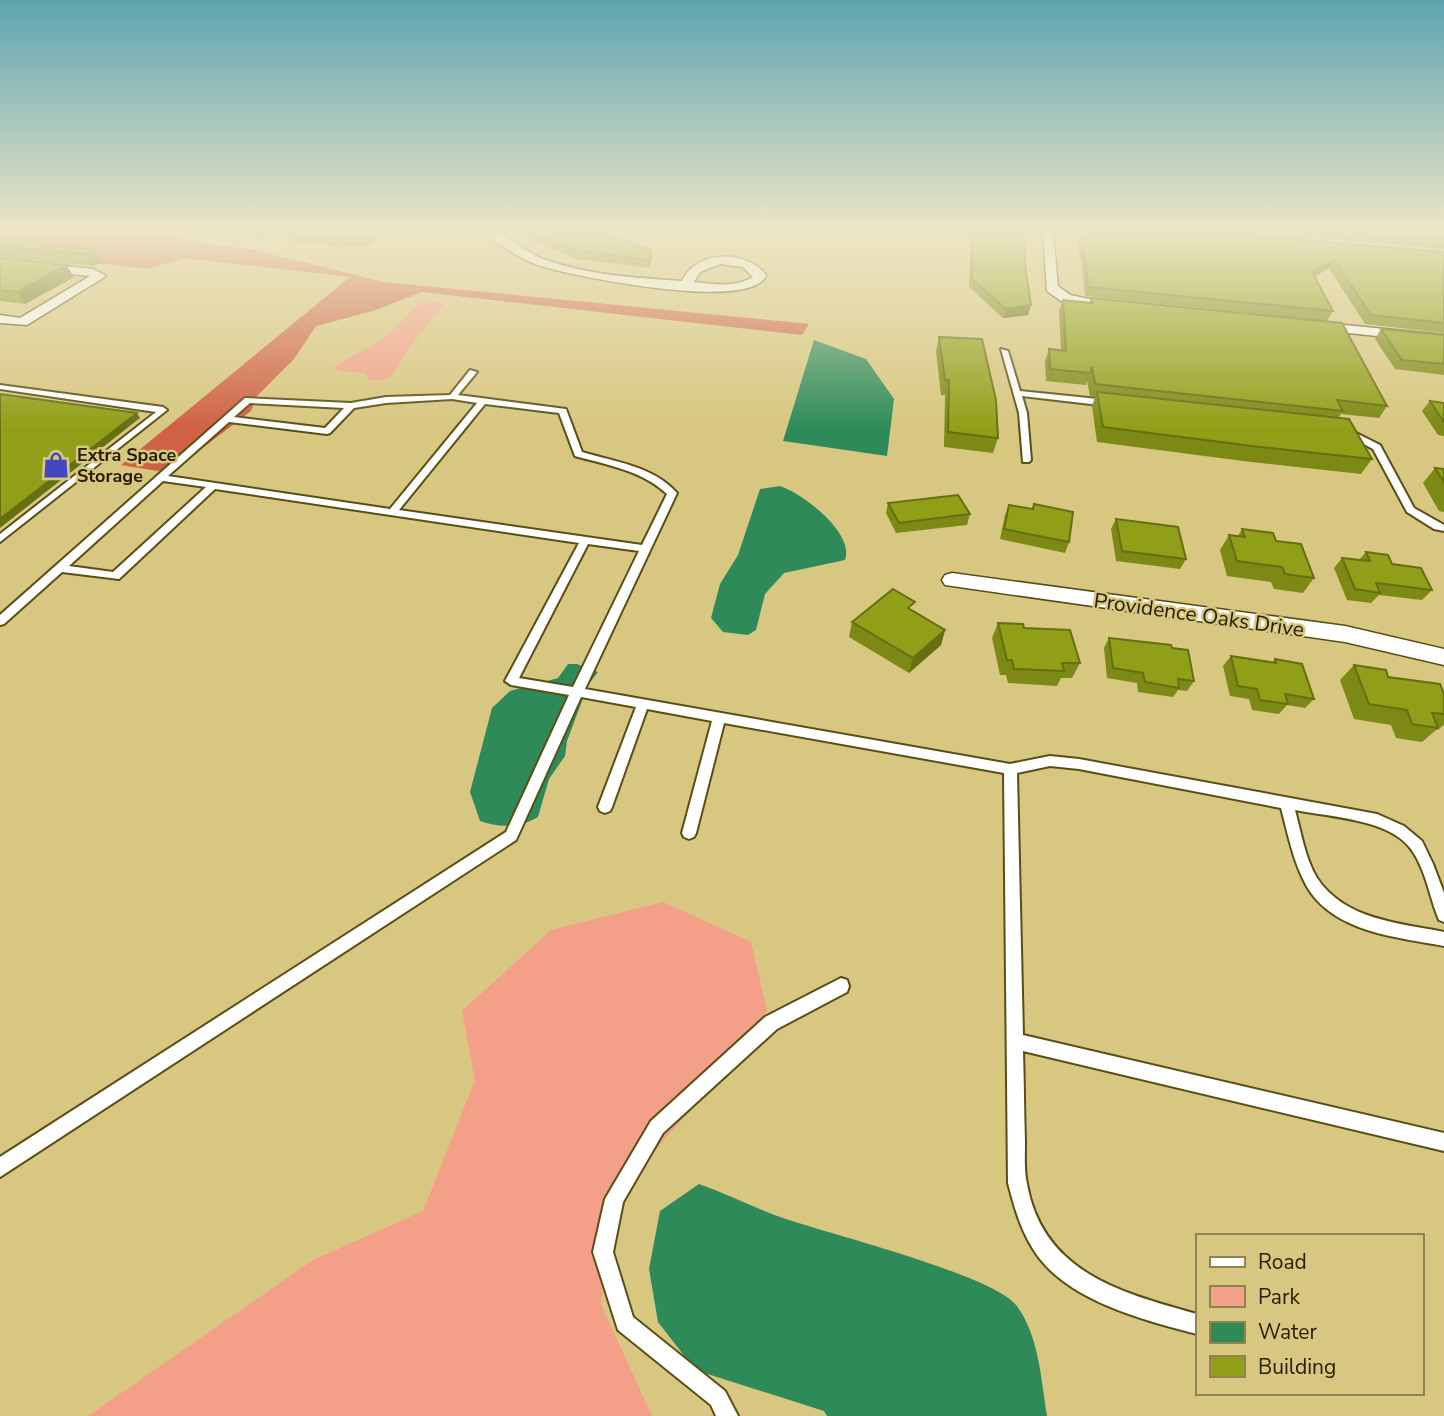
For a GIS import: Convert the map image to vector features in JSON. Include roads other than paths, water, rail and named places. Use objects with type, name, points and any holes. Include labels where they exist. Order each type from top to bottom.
[{"type":"street","points":[[0,319],[22,322],[68,295]]},
{"type":"street","points":[[1062,295],[1077,302],[1117,307]]},
{"type":"street","points":[[1294,324],[1444,339]]},
{"type":"street","name":"Providence Oaks Drive","points":[[952,580],[1345,634],[1444,657]]},
{"type":"lane","points":[[1004,351],[1023,412],[1026,460]]},
{"type":"lane","points":[[452,397],[473,372]]},
{"type":"lane","points":[[0,387],[163,410],[0,539]]},
{"type":"lane","points":[[1018,393],[1112,404]]},
{"type":"lane","points":[[0,621],[248,400],[351,406],[386,400],[452,397],[563,411],[578,454],[647,474],[661,481],[672,493],[511,836],[0,1168]]},
{"type":"lane","points":[[392,512],[484,401]]},
{"type":"lane","points":[[227,419],[327,431],[351,406]]},
{"type":"lane","points":[[1342,429],[1377,447],[1410,510],[1444,528]]},
{"type":"lane","points":[[161,478],[645,549]]},
{"type":"lane","points":[[60,568],[115,576],[213,486]]},
{"type":"lane","points":[[584,540],[511,681],[1010,769],[1050,761],[1069,763],[1377,820],[1412,839],[1421,852],[1444,915]]},
{"type":"lane","points":[[605,807],[643,704]]},
{"type":"lane","points":[[689,833],[719,717]]},
{"type":"lane","points":[[1010,769],[1017,1183],[1022,1210],[1033,1236],[1051,1259],[1081,1283],[1130,1306],[1196,1324]]},
{"type":"lane","points":[[1287,804],[1306,868],[1314,885],[1328,902],[1346,914],[1368,922],[1444,939]]},
{"type":"lane","points":[[727,1416],[718,1398],[625,1323],[603,1252],[614,1199],[657,1127],[771,1023],[841,986]]},
{"type":"lane","points":[[1015,1041],[1444,1142]]},
{"type":"water","points":[[814,340],[866,359],[894,399],[887,456],[783,441]]},
{"type":"water","points":[[780,486],[813,505],[835,527],[846,549],[845,560],[784,573],[765,594],[756,630],[748,635],[723,632],[711,618],[720,584],[738,555],[760,489]]},
{"type":"water","points":[[568,664],[577,664],[598,672],[588,685],[567,741],[565,756],[549,779],[538,817],[509,826],[480,821],[470,792],[492,708],[510,691],[558,678]]},
{"type":"water","points":[[699,1184],[783,1218],[944,1268],[1001,1293],[1016,1305],[1030,1330],[1038,1358],[1047,1416],[827,1416],[824,1411],[695,1370],[658,1322],[649,1269],[660,1211]]},
{"type":"place","name":"Extra Space Storage","points":[[56,465]]}]
